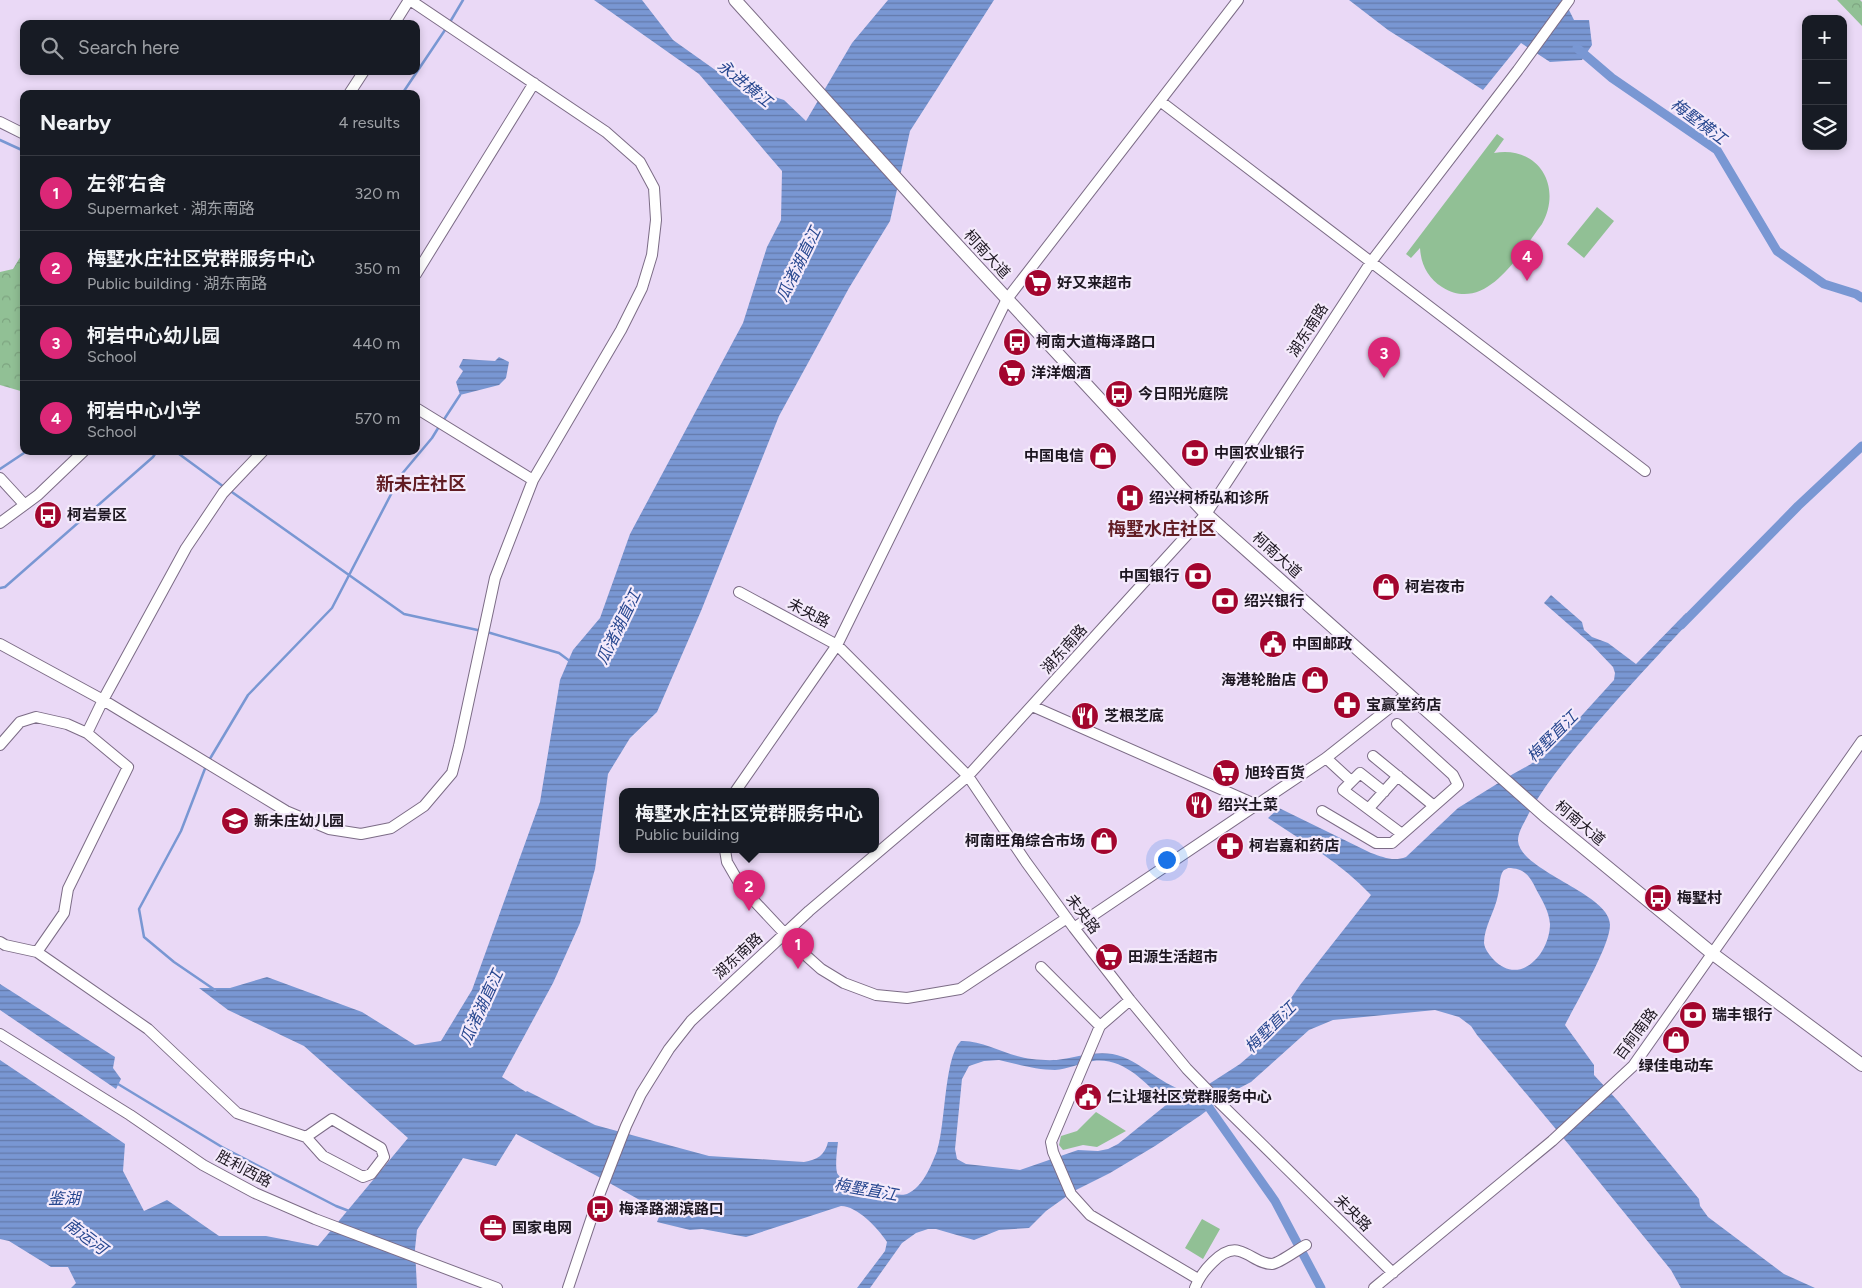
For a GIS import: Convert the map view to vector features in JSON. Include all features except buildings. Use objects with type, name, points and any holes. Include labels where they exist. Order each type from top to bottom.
[{"type":"main road","name":"柯南大道","points":[[735,0],[1007,300],[1206,514],[1544,815],[1713,954],[1862,1066]]},
{"type":"street","points":[[0,644],[103,700],[286,811],[329,829],[361,834],[391,828],[424,806],[452,772],[495,578],[533,480],[621,330],[642,288],[652,255],[656,220],[654,188],[640,162],[606,132],[410,0],[397,20]]},
{"type":"street","points":[[738,788],[837,645],[1007,300],[1238,0]]},
{"type":"street","name":"湖东南路","points":[[879,853],[968,776],[1206,514],[1371,262],[1518,70],[1569,0]]},
{"type":"street","points":[[352,90],[361,75]]},
{"type":"street","points":[[420,268],[534,83]]},
{"type":"street","points":[[1160,101],[1645,471]]},
{"type":"street","points":[[0,122],[20,132]]},
{"type":"street","points":[[420,410],[533,480]]},
{"type":"street","points":[[0,523],[38,495],[80,455]]},
{"type":"street","points":[[87,733],[186,548],[224,494],[259,455]]},
{"type":"street","points":[[0,478],[24,504]]},
{"type":"street","name":"未央路","points":[[739,592],[837,645],[968,776],[1026,862],[1074,928],[1187,1069],[1393,1273]]},
{"type":"street","points":[[1074,928],[1326,758],[1407,694]]},
{"type":"street","points":[[1032,706],[1257,805]]},
{"type":"street","points":[[0,745],[20,722],[36,717],[67,724],[87,733],[128,766],[68,889],[64,913],[37,952]]},
{"type":"street","points":[[1322,812],[1376,843],[1392,843],[1458,785],[1453,775],[1397,724]]},
{"type":"street","name":"百舸南路","points":[[1374,1288],[1552,1141],[1633,1066],[1862,741]]},
{"type":"street","points":[[1373,756],[1434,806]]},
{"type":"street","points":[[1326,758],[1351,781]]},
{"type":"street","points":[[1384,792],[1360,773],[1343,790],[1402,834]]},
{"type":"street","points":[[1369,808],[1398,776]]},
{"type":"street","points":[[726,853],[727,862],[742,888],[821,969],[844,983],[876,995],[908,998],[960,989],[1067,918]]},
{"type":"street","name":"湖东南路","points":[[568,1288],[600,1193],[626,1126],[641,1094],[669,1049],[691,1021],[785,934],[879,853]]},
{"type":"street","points":[[0,942],[5,945],[37,952],[148,1030],[237,1113],[306,1137],[323,1156],[362,1177],[371,1174],[384,1157],[380,1148],[332,1119],[306,1137]]},
{"type":"street","points":[[1041,967],[1100,1026]]},
{"type":"street","points":[[1130,1000],[1100,1026],[1051,1142],[1053,1152],[1071,1194],[1090,1215],[1196,1284],[1218,1257],[1227,1250],[1239,1250],[1264,1263],[1274,1264],[1306,1245]]},
{"type":"street","name":"胜利西路","points":[[0,1034],[130,1115],[203,1164],[256,1194],[315,1219],[496,1288]]},
{"type":"green space","points":[[1837,0],[1860,0],[1862,2],[1862,26]]},
{"type":"green space","points":[[1497,134],[1504,139],[1494,153],[1510,152],[1523,155],[1534,162],[1542,171],[1548,183],[1550,196],[1548,210],[1542,224],[1500,277],[1487,287],[1473,293],[1458,294],[1442,287],[1429,275],[1422,260],[1420,248],[1411,258],[1406,254]]},
{"type":"green space","points":[[1597,207],[1614,221],[1584,258],[1567,244]]},
{"type":"green space","points":[[20,258],[20,391],[0,385],[0,272],[13,269]]},
{"type":"green space","points":[[1096,1112],[1126,1131],[1097,1147],[1083,1145],[1063,1150],[1059,1145],[1061,1136],[1077,1131]]},
{"type":"green space","points":[[1202,1219],[1220,1229],[1203,1259],[1185,1248]]},
{"type":"water","points":[[594,0],[642,0],[673,40],[735,84],[784,100],[806,121],[852,43],[888,0],[994,0],[910,131],[890,221],[849,288],[779,416],[701,611],[657,712],[630,738],[608,774],[595,869],[580,923],[553,983],[502,1077],[526,1092],[595,1125],[709,1156],[804,1162],[820,1156],[828,1142],[838,1142],[836,1169],[841,1177],[858,1186],[901,1195],[913,1191],[918,1186],[929,1169],[937,1151],[951,1061],[955,1049],[961,1041],[978,1043],[1023,1058],[1055,1060],[1100,1053],[1115,1055],[1132,1061],[1175,1088],[1195,1093],[1240,1064],[1255,1051],[1300,985],[1371,895],[1335,863],[1268,818],[1279,808],[1371,853],[1392,859],[1406,857],[1458,808],[1531,764],[1564,735],[1614,680],[1615,673],[1613,667],[1591,644],[1544,603],[1551,595],[1582,622],[1584,630],[1592,637],[1608,643],[1636,664],[1686,613],[1692,619],[1607,712],[1551,778],[1520,830],[1518,841],[1523,852],[1533,862],[1596,903],[1606,914],[1610,925],[1605,946],[1592,975],[1565,1025],[1594,1065],[1594,1075],[1618,1101],[1699,1199],[1700,1206],[1708,1217],[1784,1274],[1815,1288],[1681,1288],[1671,1270],[1471,1026],[1459,1017],[1435,1010],[1333,1020],[1309,1030],[1251,1082],[1230,1093],[1155,1146],[1110,1173],[1074,1191],[1046,1211],[1029,1228],[999,1230],[974,1240],[936,1229],[928,1229],[916,1233],[902,1243],[870,1288],[857,1288],[885,1251],[887,1242],[873,1224],[854,1210],[841,1206],[746,1237],[702,1229],[690,1230],[657,1222],[661,1212],[516,1134],[496,1166],[463,1158],[417,1230],[415,1249],[417,1288],[71,1288],[76,1283],[68,1267],[51,1267],[9,1241],[0,1239],[0,1060],[125,1144],[123,1171],[144,1211],[167,1200],[219,1236],[266,1236],[318,1246],[408,1138],[304,1046],[228,1010],[199,988],[230,988],[267,977],[362,1012],[415,1045],[441,1041],[472,990],[540,802],[560,680],[573,650],[600,618],[630,534],[743,323],[767,247],[781,220],[782,171],[699,74]],"holes":[[[1508,868],[1518,869],[1529,877],[1545,906],[1550,924],[1549,935],[1539,955],[1532,963],[1523,968],[1513,970],[1503,967],[1493,959],[1486,950],[1484,943],[1484,937],[1497,901],[1501,875]],[[999,1060],[1048,1070],[1093,1061],[1114,1063],[1133,1072],[1166,1105],[1118,1144],[1108,1149],[1098,1151],[1078,1150],[1020,1170],[966,1164],[957,1159],[955,1149],[962,1079],[969,1066],[984,1061]]]},
{"type":"water","points":[[1349,0],[1564,0],[1574,20],[1589,20],[1592,45],[1582,60],[1550,62],[1521,43],[1483,90],[1388,30]]},
{"type":"water","points":[[499,357],[509,362],[506,378],[499,385],[460,395],[456,382],[463,371],[459,367],[463,359],[495,361]]},
{"type":"water","points":[[0,984],[115,1057],[113,1068],[121,1079],[116,1089],[0,1010]]},
{"type":"waterway","points":[[450,22],[463,0]]},
{"type":"waterway","points":[[420,67],[447,27]]},
{"type":"waterway","name":"梅墅横江","points":[[1577,48],[1612,78],[1717,150],[1777,251],[1824,284],[1856,294],[1862,298]]},
{"type":"waterway","points":[[405,90],[415,75]]},
{"type":"waterway","points":[[0,140],[20,149]]},
{"type":"waterway","points":[[443,421],[460,395]]},
{"type":"waterway","points":[[420,452],[440,425]]},
{"type":"waterway","name":"梅墅直江","points":[[1681,625],[1798,506],[1862,446]]},
{"type":"waterway","points":[[0,469],[21,455]]},
{"type":"waterway","points":[[0,588],[5,587],[154,455]]},
{"type":"waterway","points":[[180,455],[224,487]]},
{"type":"waterway","points":[[208,762],[248,695],[332,608],[401,475],[418,455]]},
{"type":"waterway","points":[[229,490],[404,614],[482,631]]},
{"type":"waterway","points":[[487,632],[559,653],[571,662]]},
{"type":"waterway","points":[[206,766],[181,831],[139,909],[144,937],[174,962],[215,990]]},
{"type":"waterway","points":[[118,1084],[222,1147],[349,1211]]},
{"type":"waterway","points":[[1203,1099],[1275,1201],[1321,1288]]},
{"type":"place","name":"柯岩中心小学","points":[[1527,281]]},
{"type":"place","name":"好又来超市","points":[[1038,283]]},
{"type":"place","name":"柯南大道梅泽路口","points":[[1017,342]]},
{"type":"place","name":"洋洋烟酒","points":[[1012,373]]},
{"type":"place","name":"柯岩中心幼儿园","points":[[1384,378]]},
{"type":"place","name":"今日阳光庭院","points":[[1119,394]]},
{"type":"place","name":"中国农业银行","points":[[1195,453]]},
{"type":"place","name":"中国电信","points":[[1103,456]]},
{"type":"place","name":"绍兴柯桥弘和诊所","points":[[1130,498]]},
{"type":"place","name":"柯岩景区","points":[[48,515]]},
{"type":"place","name":"中国银行","points":[[1198,576]]},
{"type":"place","name":"柯岩夜市","points":[[1386,587]]},
{"type":"place","name":"绍兴银行","points":[[1225,601]]},
{"type":"place","name":"中国邮政","points":[[1273,644]]},
{"type":"place","name":"海港轮胎店","points":[[1315,680]]},
{"type":"place","name":"宝赢堂药店","points":[[1347,705]]},
{"type":"place","name":"芝根芝底","points":[[1085,716]]},
{"type":"place","name":"旭玲百货","points":[[1226,773]]},
{"type":"place","name":"绍兴土菜","points":[[1199,805]]},
{"type":"place","name":"新未庄幼儿园","points":[[235,821]]},
{"type":"place","name":"柯南旺角综合市场","points":[[1104,841]]},
{"type":"place","name":"柯岩嘉和药店","points":[[1230,846]]},
{"type":"place","name":"梅墅村","points":[[1658,898]]},
{"type":"place","name":"梅墅水庄社区党群服务中心","points":[[749,911]]},
{"type":"place","name":"田源生活超市","points":[[1109,957]]},
{"type":"place","name":"左邻˙右舍","points":[[798,969]]},
{"type":"place","name":"瑞丰银行","points":[[1693,1015]]},
{"type":"place","name":"绿佳电动车","points":[[1676,1040]]},
{"type":"place","name":"仁让堰社区党群服务中心","points":[[1088,1097]]},
{"type":"place","name":"梅泽路湖滨路口","points":[[600,1209]]},
{"type":"place","name":"国家电网","points":[[493,1228]]},
{"type":"district","name":"新未庄社区","points":[[421,484]]},
{"type":"district","name":"梅墅水庄社区","points":[[1162,529]]},
{"type":"water label","name":"永进横江","points":[[745,83]]},
{"type":"water label","name":"瓜渚湖直江","points":[[798,264]]},
{"type":"water label","name":"瓜渚湖直江","points":[[618,627]]},
{"type":"water label","name":"瓜渚湖直江","points":[[481,1007]]},
{"type":"water label","name":"鉴湖","points":[[64,1198]]},
{"type":"water label","name":"南运河","points":[[86,1236]]}]
